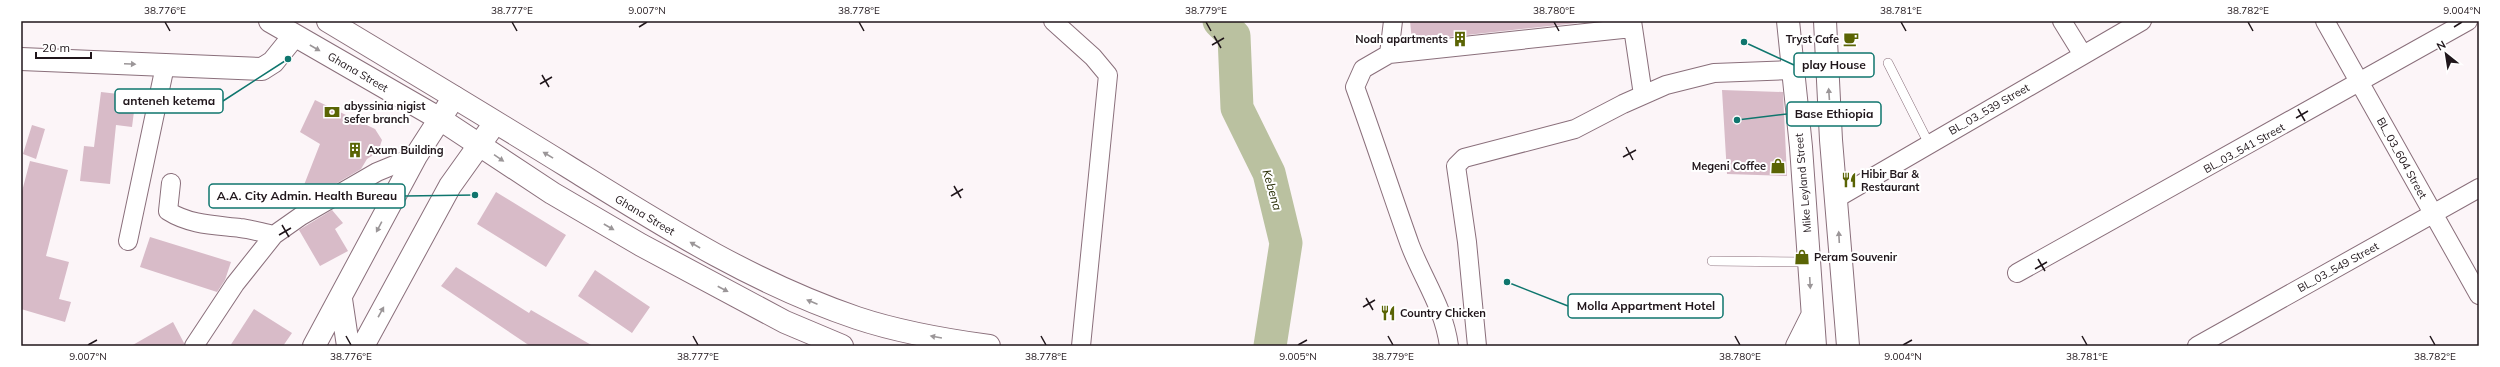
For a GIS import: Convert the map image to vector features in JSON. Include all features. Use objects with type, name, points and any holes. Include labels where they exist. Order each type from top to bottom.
[{"type":"main road","name":"Ghana Street","points":[[270,21],[440,119],[552,194],[778,319],[842,346]]},
{"type":"main road","name":"Ghana Street","points":[[328,21],[568,166],[644,216],[708,252],[814,303],[859,319],[925,335],[989,346]]},
{"type":"main road","name":"Mike Leyland Street","points":[[1788,21],[1791,70],[1801,147],[1814,346]]},
{"type":"main road","points":[[1825,21],[1848,344]]},
{"type":"main road","points":[[21,59],[262,69],[273,62],[294,36]]},
{"type":"main road","points":[[314,346],[341,299],[416,156],[454,97]]},
{"type":"main road","points":[[362,346],[450,186],[479,144],[496,123]]},
{"type":"main road","points":[[552,194],[568,166]]},
{"type":"main road","points":[[341,299],[348,346]]},
{"type":"main road","points":[[1797,346],[1812,316]]},
{"type":"street","points":[[1053,21],[1093,57],[1108,75],[1081,346]]},
{"type":"street","points":[[1389,54],[1393,21]]},
{"type":"street","points":[[2062,21],[2083,55]]},
{"type":"street","name":"BL_03_539 Street","points":[[1837,198],[2142,21]]},
{"type":"street","name":"BL_03_604 Street","points":[[2324,21],[2361,83],[2433,215],[2479,295]]},
{"type":"street","name":"BL_03_541 Street","points":[[2017,273],[2361,83],[2468,21]]},
{"type":"street","points":[[1449,346],[1446,327],[1440,309],[1410,246],[1355,87],[1363,69],[1389,54],[1632,25],[1643,95]]},
{"type":"street","points":[[128,241],[165,66]]},
{"type":"street","points":[[1477,346],[1467,242],[1456,166],[1464,158],[1574,129],[1666,85],[1714,73],[1791,70]]},
{"type":"street","points":[[194,346],[235,284],[274,235],[301,216],[377,172],[416,156]]},
{"type":"street","points":[[172,182],[168,211],[176,216],[198,224],[242,228],[274,235]]},
{"type":"street","name":"BL_03_549 Street","points":[[2197,346],[2479,188]]},
{"type":"lane","points":[[1888,63],[1929,144]]},
{"type":"lane","points":[[1712,261],[1809,262]]},
{"type":"building","points":[[1410,21],[1577,21],[1577,23],[1412,41]]},
{"type":"building","points":[[1722,90],[1783,92],[1787,176],[1727,174]]},
{"type":"building","points":[[101,92],[136,96],[132,127],[116,125],[110,184],[80,181],[84,146],[94,147]]},
{"type":"building","name":"Axum Building","points":[[315,100],[375,129],[382,140],[378,152],[367,159],[361,169],[320,193],[304,185],[320,144],[300,132]]},
{"type":"building","points":[[32,125],[45,129],[36,159],[23,154]]},
{"type":"building","points":[[30,161],[68,170],[46,256],[69,262],[59,299],[71,302],[65,322],[21,309],[21,195]]},
{"type":"building","points":[[496,192],[566,235],[546,267],[477,224]]},
{"type":"building","points":[[332,210],[343,223],[335,229],[348,251],[320,266],[299,230]]},
{"type":"building","points":[[150,237],[231,262],[225,280],[217,292],[140,267]]},
{"type":"building","points":[[456,267],[529,313],[531,310],[593,346],[530,346],[441,286]]},
{"type":"building","points":[[595,270],[650,307],[632,333],[578,296]]},
{"type":"building","points":[[254,309],[292,333],[283,346],[230,346]]},
{"type":"building","points":[[173,322],[184,343],[184,346],[131,346]]},
{"type":"waterway","name":"Kebena","points":[[1219,21],[1234,36],[1237,108],[1269,173],[1286,243],[1270,346]]},
{"type":"place","name":"Noah apartments","points":[[1460,39]]},
{"type":"place","name":"Tryst Cafe","points":[[1851,39]]},
{"type":"place","name":"play House","points":[[1744,42]]},
{"type":"place","name":"anteneh ketema","points":[[288,59]]},
{"type":"place","name":"abyssinia nigist sefer branch","points":[[332,112]]},
{"type":"place","name":"Base Ethiopia","points":[[1737,120]]},
{"type":"place","name":"Axum Building","points":[[355,150]]},
{"type":"place","name":"Megeni Coffee","points":[[1778,166]]},
{"type":"place","name":"Hibir Bar & Restaurant","points":[[1849,180]]},
{"type":"place","name":"A.A. City Admin. Health Bureau","points":[[475,195]]},
{"type":"place","name":"Peram Souvenir","points":[[1802,257]]},
{"type":"place","name":"Molla Appartment Hotel","points":[[1507,282]]},
{"type":"place","name":"Country Chicken","points":[[1388,313]]}]
